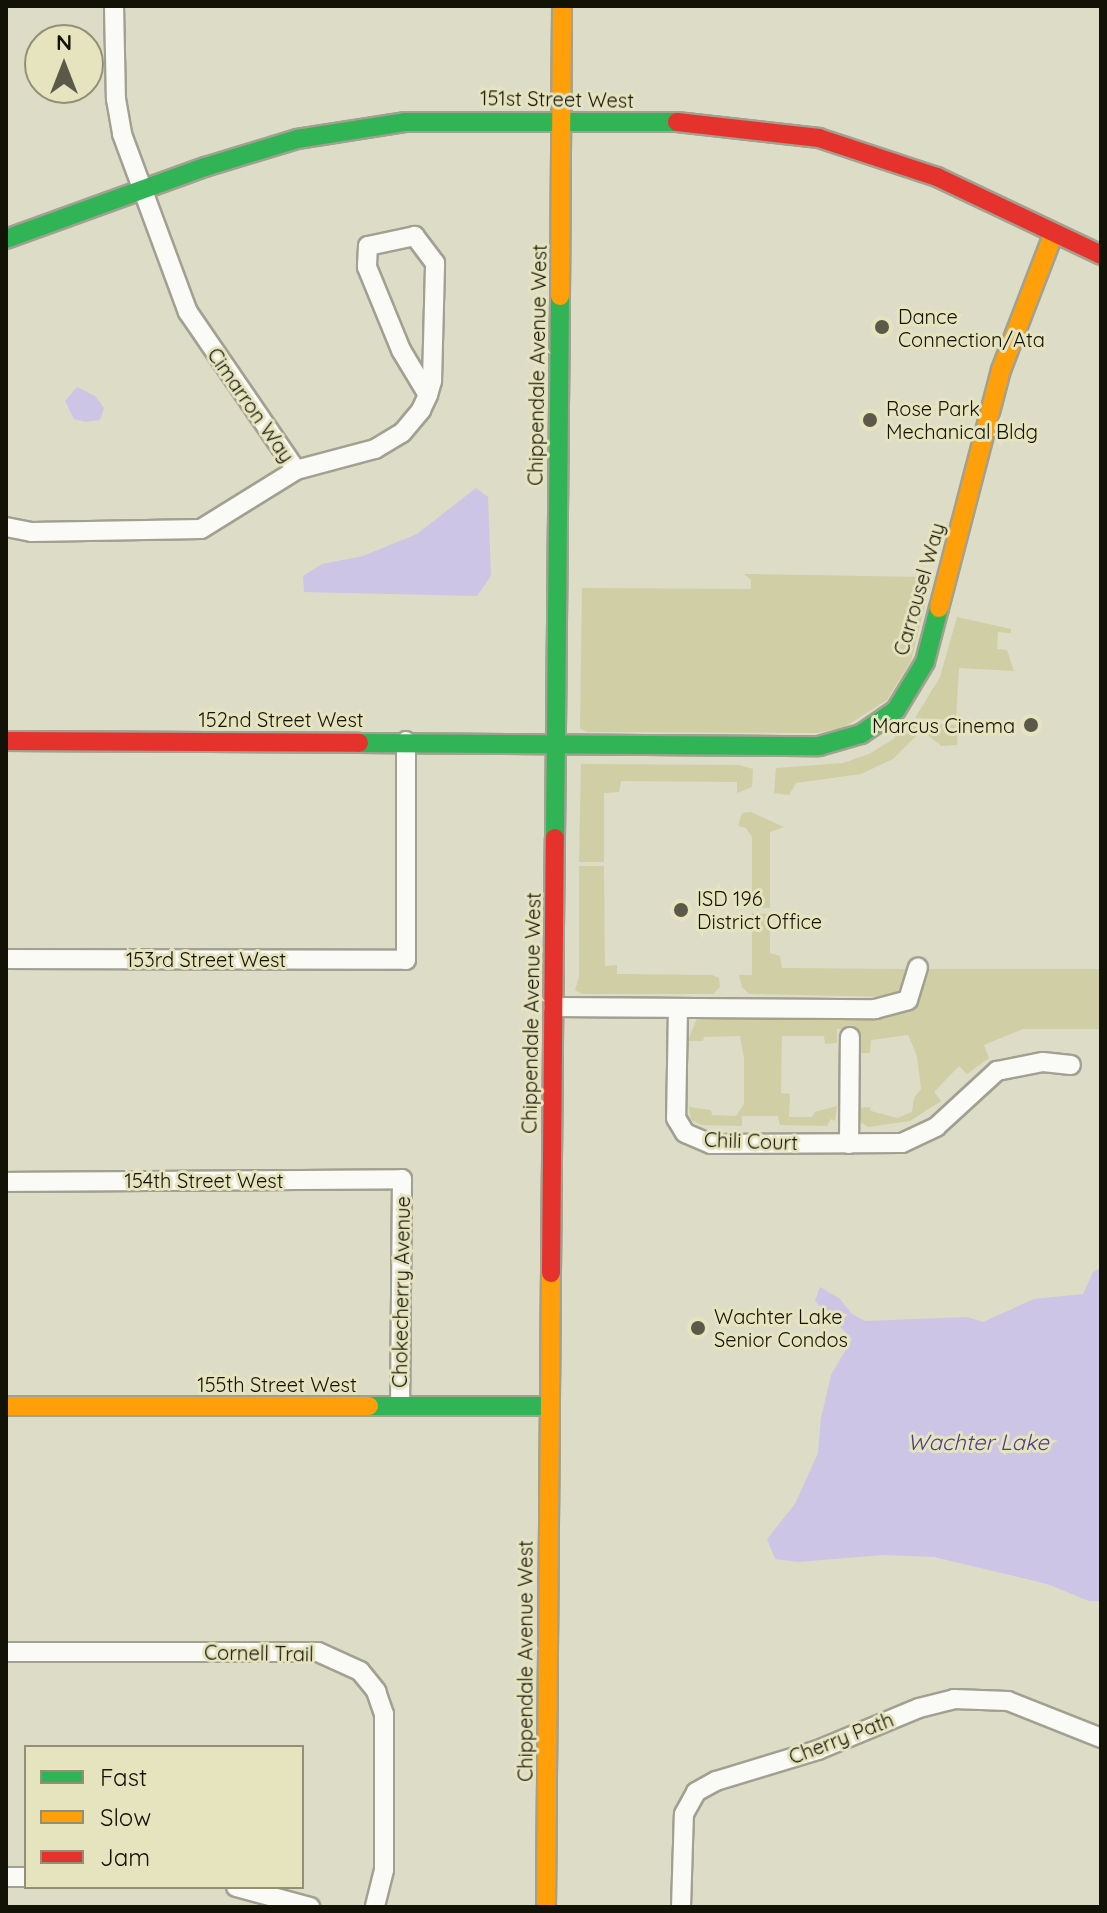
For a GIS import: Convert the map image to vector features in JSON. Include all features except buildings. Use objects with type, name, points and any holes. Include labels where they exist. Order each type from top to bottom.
[{"type":"street","name":"Cimarron Way","points":[[6,527],[32,532],[191,531],[219,520],[296,470],[191,320],[118,116],[114,6]]},
{"type":"street","name":"Chippendale Avenue West","points":[[546,1907],[562,6]]},
{"type":"street","name":"151st Street West","points":[[6,239],[257,150],[351,129],[446,120],[561,120],[708,123],[819,138],[937,177],[1053,235],[1101,255]]},
{"type":"street","name":"Carrousel Way","points":[[555,744],[819,746],[861,734],[896,710],[925,662],[1001,370],[1053,235]]},
{"type":"street","points":[[296,470],[389,442],[413,422],[428,395],[434,365],[435,263],[415,236],[368,246],[367,267],[401,350],[428,395]]},
{"type":"street","name":"152nd Street West","points":[[6,741],[555,744]]},
{"type":"street","name":"153rd Street West","points":[[6,959],[406,960],[406,741]]},
{"type":"street","points":[[553,1007],[875,1009],[908,1000],[918,968]]},
{"type":"street","name":"Chili Court","points":[[678,1008],[676,1118],[685,1133],[711,1144],[849,1144],[912,1140],[936,1127],[975,1088],[1005,1068],[1043,1062],[1071,1065]]},
{"type":"street","points":[[849,1144],[850,1037]]},
{"type":"street","name":"154th Street West","points":[[6,1182],[402,1179]]},
{"type":"street","name":"Chokecherry Avenue","points":[[400,1406],[402,1179]]},
{"type":"street","name":"155th Street West","points":[[6,1406],[549,1406]]},
{"type":"street","name":"Cornell Trail","points":[[6,1652],[318,1652],[360,1671],[376,1691],[384,1714],[384,1870],[375,1907]]},
{"type":"street","name":"Cherry Path","points":[[681,1907],[684,1814],[696,1792],[716,1781],[818,1750],[919,1708],[954,1699],[1008,1701],[1101,1738]]},
{"type":"street","points":[[243,1889],[310,1907]]},
{"type":"shaded area","points":[[744,574],[924,577],[930,585],[911,661],[887,700],[843,728],[817,733],[587,732],[580,729],[582,588],[751,589],[751,580]]},
{"type":"shaded area","points":[[957,617],[1011,629],[1011,633],[998,632],[997,649],[1007,650],[1014,671],[959,668],[956,720],[915,718],[940,677]]},
{"type":"shaded area","points":[[912,722],[958,725],[957,745],[941,746],[922,730],[893,759],[861,774],[796,783],[789,795],[774,793],[776,768],[843,763],[869,754],[892,740]]},
{"type":"shaded area","points":[[581,764],[739,765],[753,769],[752,787],[737,793],[737,782],[621,781],[619,792],[604,793],[604,862],[579,862]]},
{"type":"shaded area","points":[[751,812],[784,827],[770,832],[770,908],[752,908],[752,837],[746,828],[738,826],[742,813]]},
{"type":"shaded area","points":[[579,866],[604,866],[605,966],[617,965],[617,974],[712,975],[719,978],[720,987],[713,994],[582,994],[575,990],[579,977]]},
{"type":"shaded area","points":[[752,913],[770,914],[770,953],[780,956],[782,968],[908,969],[906,987],[893,997],[749,994],[742,987],[739,975],[752,975]]},
{"type":"shaded area","points":[[926,969],[1101,969],[1101,1029],[1023,1029],[984,1045],[989,1058],[967,1074],[959,1066],[934,1092],[941,1101],[910,1121],[868,1127],[859,1121],[857,1108],[870,1107],[871,1111],[897,1118],[912,1112],[914,1098],[921,1089],[917,1056],[908,1035],[871,1040],[870,1053],[857,1053],[857,1029],[837,1029],[837,1043],[825,1044],[824,1036],[782,1036],[781,1093],[790,1094],[789,1117],[812,1117],[815,1112],[837,1106],[835,1121],[831,1119],[827,1126],[780,1125],[778,1116],[742,1116],[742,1126],[702,1125],[691,1120],[689,1107],[711,1110],[712,1115],[736,1116],[744,1104],[744,1058],[740,1036],[704,1037],[703,1041],[688,1041],[698,1015],[877,1019],[901,1012],[918,1001]]},
{"type":"water","points":[[77,387],[95,396],[104,408],[100,420],[86,422],[74,419],[65,401]]},
{"type":"water","points":[[476,488],[488,497],[491,576],[477,596],[304,592],[303,576],[322,564],[363,556],[417,534]]},
{"type":"water","name":"Wachter Lake","points":[[1101,1268],[1101,1601],[1089,1601],[1047,1584],[934,1557],[883,1555],[798,1562],[775,1559],[767,1539],[795,1504],[818,1453],[821,1418],[831,1375],[852,1339],[815,1301],[820,1287],[840,1299],[852,1314],[865,1321],[967,1317],[983,1322],[1034,1299],[1083,1294],[1093,1272]]},
{"type":"traffic: fast","points":[[6,239],[205,167],[297,139],[405,122],[677,122]]},
{"type":"traffic: fast","points":[[555,838],[560,296]]},
{"type":"traffic: fast","points":[[359,743],[819,746],[861,734],[896,710],[925,662],[939,608]]},
{"type":"traffic: fast","points":[[369,1406],[549,1406]]},
{"type":"traffic: slow","points":[[560,296],[562,6]]},
{"type":"traffic: slow","points":[[939,608],[1001,370],[1053,235]]},
{"type":"traffic: slow","points":[[546,1907],[551,1273]]},
{"type":"traffic: slow","points":[[6,1406],[369,1406]]},
{"type":"traffic: jam","points":[[677,122],[819,138],[937,177],[1101,255]]},
{"type":"traffic: jam","points":[[6,741],[359,743]]},
{"type":"traffic: jam","points":[[551,1273],[555,838]]},
{"type":"place","name":"Dance Connection/Ata","points":[[882,327]]},
{"type":"place","name":"Rose Park Mechanical Bldg","points":[[870,420]]},
{"type":"place","name":"Marcus Cinema","points":[[1031,725]]},
{"type":"place","name":"ISD 196 District Office","points":[[681,910]]},
{"type":"place","name":"Wachter Lake Senior Condos","points":[[698,1328]]}]
